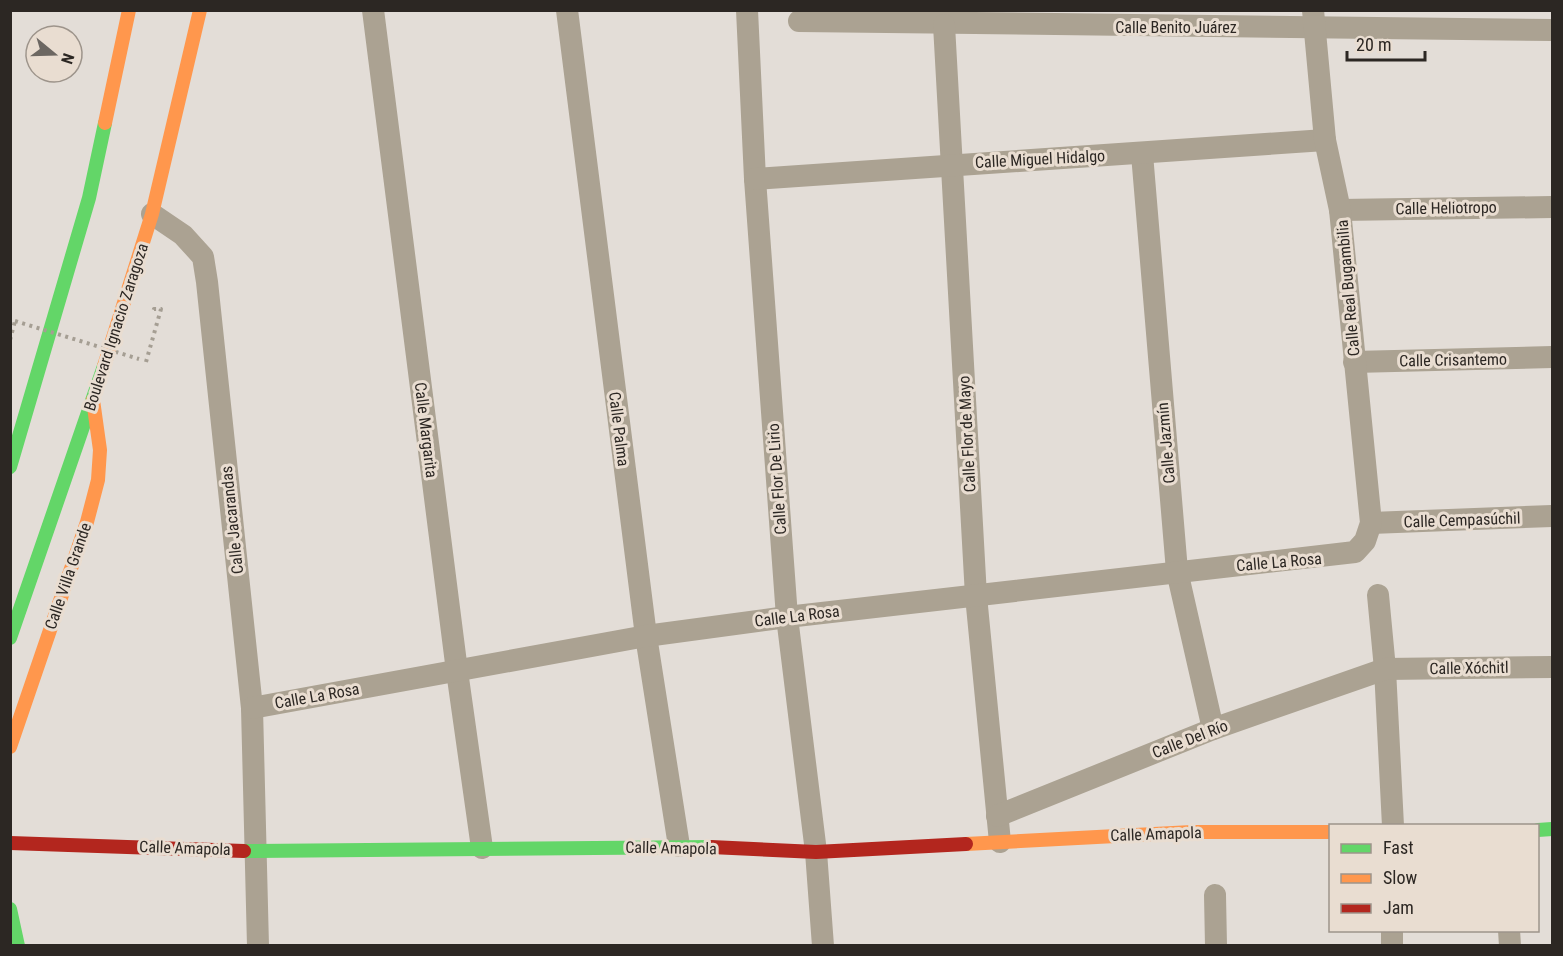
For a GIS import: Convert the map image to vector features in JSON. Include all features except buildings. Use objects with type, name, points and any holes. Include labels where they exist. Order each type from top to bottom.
[{"type":"street","points":[[10,467],[89,198],[129,10]]},
{"type":"street","name":"Boulevard Ignacio Zaragoza","points":[[10,638],[93,400],[152,214],[200,10]]},
{"type":"street","name":"Calle Margarita","points":[[373,10],[457,671],[482,848]]},
{"type":"street","name":"Calle Palma","points":[[567,10],[646,636],[679,846]]},
{"type":"street","name":"Calle Flor De Lirio","points":[[747,10],[755,179],[786,617],[816,852],[823,945]]},
{"type":"street","name":"Calle Benito Juárez","points":[[799,21],[944,25],[1314,19],[1552,30]]},
{"type":"street","name":"Calle Real Bugambilia","points":[[1314,19],[1325,140],[1340,210],[1371,523]]},
{"type":"street","name":"Calle Flor de Mayo","points":[[944,25],[976,596],[1000,842]]},
{"type":"street","name":"Calle Miguel Hidalgo","points":[[755,179],[1325,140]]},
{"type":"street","name":"Calle Jazmín","points":[[1142,154],[1177,571],[1213,729]]},
{"type":"street","name":"Calle Heliotropo","points":[[1340,210],[1552,207]]},
{"type":"street","name":"Calle Jacarandas","points":[[152,214],[183,235],[203,257],[252,708],[258,945]]},
{"type":"street","name":"Calle Crisantemo","points":[[1354,362],[1552,357]]},
{"type":"street","name":"Calle Villa Grande","points":[[10,747],[87,522],[98,480],[100,450],[93,400]]},
{"type":"street","name":"Calle Cempasúchil","points":[[1371,523],[1552,516]]},
{"type":"street","name":"Calle La Rosa","points":[[252,708],[646,636],[786,617],[1177,571],[1346,555],[1360,548],[1371,523]]},
{"type":"street","points":[[1378,595],[1385,669],[1393,824]]},
{"type":"street","name":"Calle Xóchitl","points":[[1385,669],[1552,667]]},
{"type":"street","name":"Calle Del Río","points":[[997,816],[1213,729],[1385,669]]},
{"type":"street","name":"Calle Amapola","points":[[10,843],[257,851],[679,846],[816,852],[1192,832],[1329,832]]},
{"type":"street","points":[[1215,895],[1216,945]]},
{"type":"street","points":[[10,909],[18,945]]},
{"type":"path","points":[[146,362],[161,309],[154,309],[151,319]]},
{"type":"path","points":[[10,340],[15,321],[139,359],[142,349]]},
{"type":"traffic: fast","points":[[10,467],[89,198],[105,123]]},
{"type":"traffic: fast","points":[[10,638],[104,366]]},
{"type":"traffic: fast","points":[[1539,830],[1552,829]]},
{"type":"traffic: fast","points":[[244,851],[711,847]]},
{"type":"traffic: fast","points":[[10,909],[18,946]]},
{"type":"traffic: slow","points":[[105,123],[129,10]]},
{"type":"traffic: slow","points":[[104,366],[152,214],[200,10]]},
{"type":"traffic: slow","points":[[10,747],[87,522],[98,480],[100,450],[93,400]]},
{"type":"traffic: slow","points":[[966,844],[1192,832],[1329,832]]},
{"type":"traffic: jam","points":[[10,843],[244,851]]},
{"type":"traffic: jam","points":[[711,847],[816,852],[966,844]]}]
